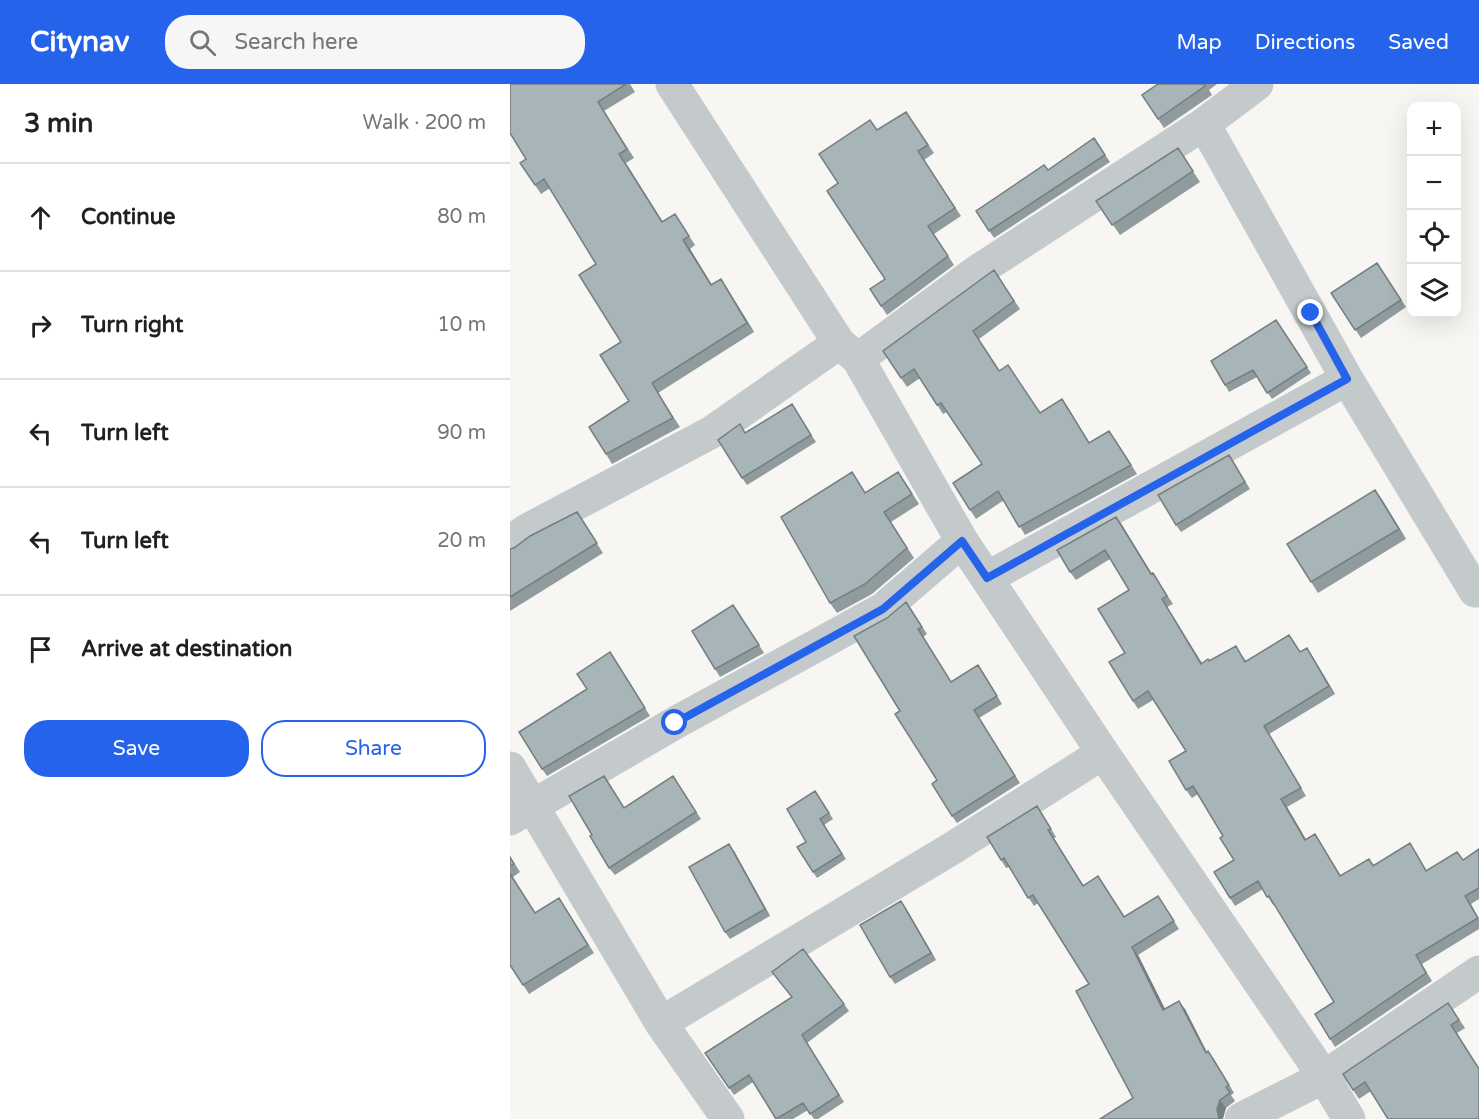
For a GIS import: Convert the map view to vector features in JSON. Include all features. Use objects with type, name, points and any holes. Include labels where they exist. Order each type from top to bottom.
[{"type":"street","points":[[672,84],[849,351],[962,541],[1103,753],[1324,1077],[1349,1119]]},
{"type":"street","points":[[510,542],[527,530],[712,432],[849,351],[976,272],[1204,124],[1257,84]]},
{"type":"street","points":[[1204,124],[1347,379],[1475,591]]},
{"type":"street","points":[[987,578],[1347,379]]},
{"type":"street","points":[[522,813],[675,723],[883,609],[962,541]]},
{"type":"street","points":[[661,1023],[951,849],[1103,753]]},
{"type":"street","points":[[510,768],[522,813],[661,1023],[728,1119]]},
{"type":"street","points":[[1241,1119],[1324,1077],[1479,972]]},
{"type":"building","points":[[510,84],[626,84],[598,102],[627,149],[619,154],[662,222],[675,214],[689,236],[683,240],[711,285],[721,279],[747,323],[652,383],[673,418],[606,454],[589,427],[629,401],[600,355],[621,342],[579,275],[596,264],[544,179],[535,185],[520,163],[526,159],[510,133]]},
{"type":"building","points":[[1158,84],[1204,84],[1205,86],[1158,119],[1142,95]]},
{"type":"building","points":[[906,112],[928,145],[918,151],[955,208],[928,226],[948,256],[881,306],[870,289],[885,279],[827,191],[838,183],[819,154],[870,120],[877,130]]},
{"type":"building","points":[[1094,138],[1105,155],[989,231],[976,211],[1044,165],[1048,170]]},
{"type":"building","points":[[1178,148],[1193,171],[1112,225],[1096,201]]},
{"type":"building","points":[[1377,263],[1401,300],[1355,330],[1331,293]]},
{"type":"building","points":[[994,270],[1014,301],[973,331],[999,371],[1008,365],[1040,413],[1062,399],[1089,443],[1109,431],[1131,465],[1019,527],[998,491],[970,510],[953,483],[982,464],[941,403],[937,405],[914,369],[901,378],[883,351]]},
{"type":"building","points":[[1276,320],[1307,367],[1267,393],[1253,370],[1225,385],[1211,361]]},
{"type":"building","points":[[792,404],[811,435],[742,478],[718,440],[740,424],[745,433]]},
{"type":"building","points":[[1229,455],[1245,482],[1176,525],[1158,495]]},
{"type":"building","points":[[852,472],[865,493],[898,472],[912,494],[884,512],[907,548],[865,584],[830,603],[781,517]]},
{"type":"building","points":[[1375,490],[1399,529],[1311,582],[1287,544]]},
{"type":"building","points":[[577,512],[597,543],[510,597],[510,549]]},
{"type":"building","points":[[1116,517],[1167,596],[1162,599],[1201,664],[1236,646],[1245,662],[1289,635],[1300,652],[1307,648],[1329,686],[1264,726],[1301,788],[1281,799],[1305,840],[1315,834],[1340,876],[1369,859],[1373,866],[1410,843],[1426,871],[1457,852],[1463,860],[1479,849],[1479,888],[1465,896],[1478,918],[1416,955],[1426,973],[1330,1039],[1315,1014],[1334,1002],[1258,881],[1230,898],[1214,872],[1234,860],[1220,838],[1223,836],[1193,786],[1186,790],[1169,761],[1186,751],[1148,691],[1133,701],[1109,662],[1125,653],[1098,609],[1129,590],[1105,550],[1070,572],[1057,550]]},
{"type":"building","points":[[906,602],[922,627],[918,629],[951,682],[978,665],[997,696],[974,710],[1015,776],[952,816],[932,784],[937,780],[895,714],[900,711],[854,636],[887,618]]},
{"type":"building","points":[[733,605],[759,645],[715,669],[692,631]]},
{"type":"building","points":[[610,652],[645,708],[542,769],[519,732],[587,689],[577,674]]},
{"type":"building","points":[[604,776],[624,808],[673,776],[696,812],[609,868],[569,796]]},
{"type":"building","points":[[815,791],[829,813],[820,819],[842,854],[813,872],[797,847],[806,842],[787,809]]},
{"type":"building","points":[[1037,806],[1051,829],[1048,830],[1083,886],[1098,876],[1124,917],[1158,896],[1174,921],[1132,947],[1163,1010],[1179,1001],[1206,1053],[1208,1051],[1229,1085],[1226,1087],[1230,1093],[1220,1100],[1217,1109],[1219,1119],[1100,1119],[1133,1098],[1076,991],[1089,984],[1033,895],[1028,898],[1004,858],[1001,860],[987,837]]},
{"type":"building","points":[[729,844],[765,909],[725,932],[689,867]]},
{"type":"building","points":[[510,874],[535,913],[559,898],[588,945],[523,985],[510,965]]},
{"type":"building","points":[[901,901],[931,953],[890,977],[860,925]]},
{"type":"building","points":[[803,949],[844,1004],[802,1035],[839,1095],[810,1114],[803,1103],[776,1119],[749,1075],[729,1088],[705,1053],[792,997],[772,972]]},
{"type":"building","points":[[1448,1003],[1459,1020],[1451,1025],[1479,1069],[1479,1119],[1388,1119],[1365,1082],[1353,1090],[1343,1074]]},
{"type":"route","points":[[675,723],[883,609],[962,541],[987,578],[1347,379],[1311,313]]}]
